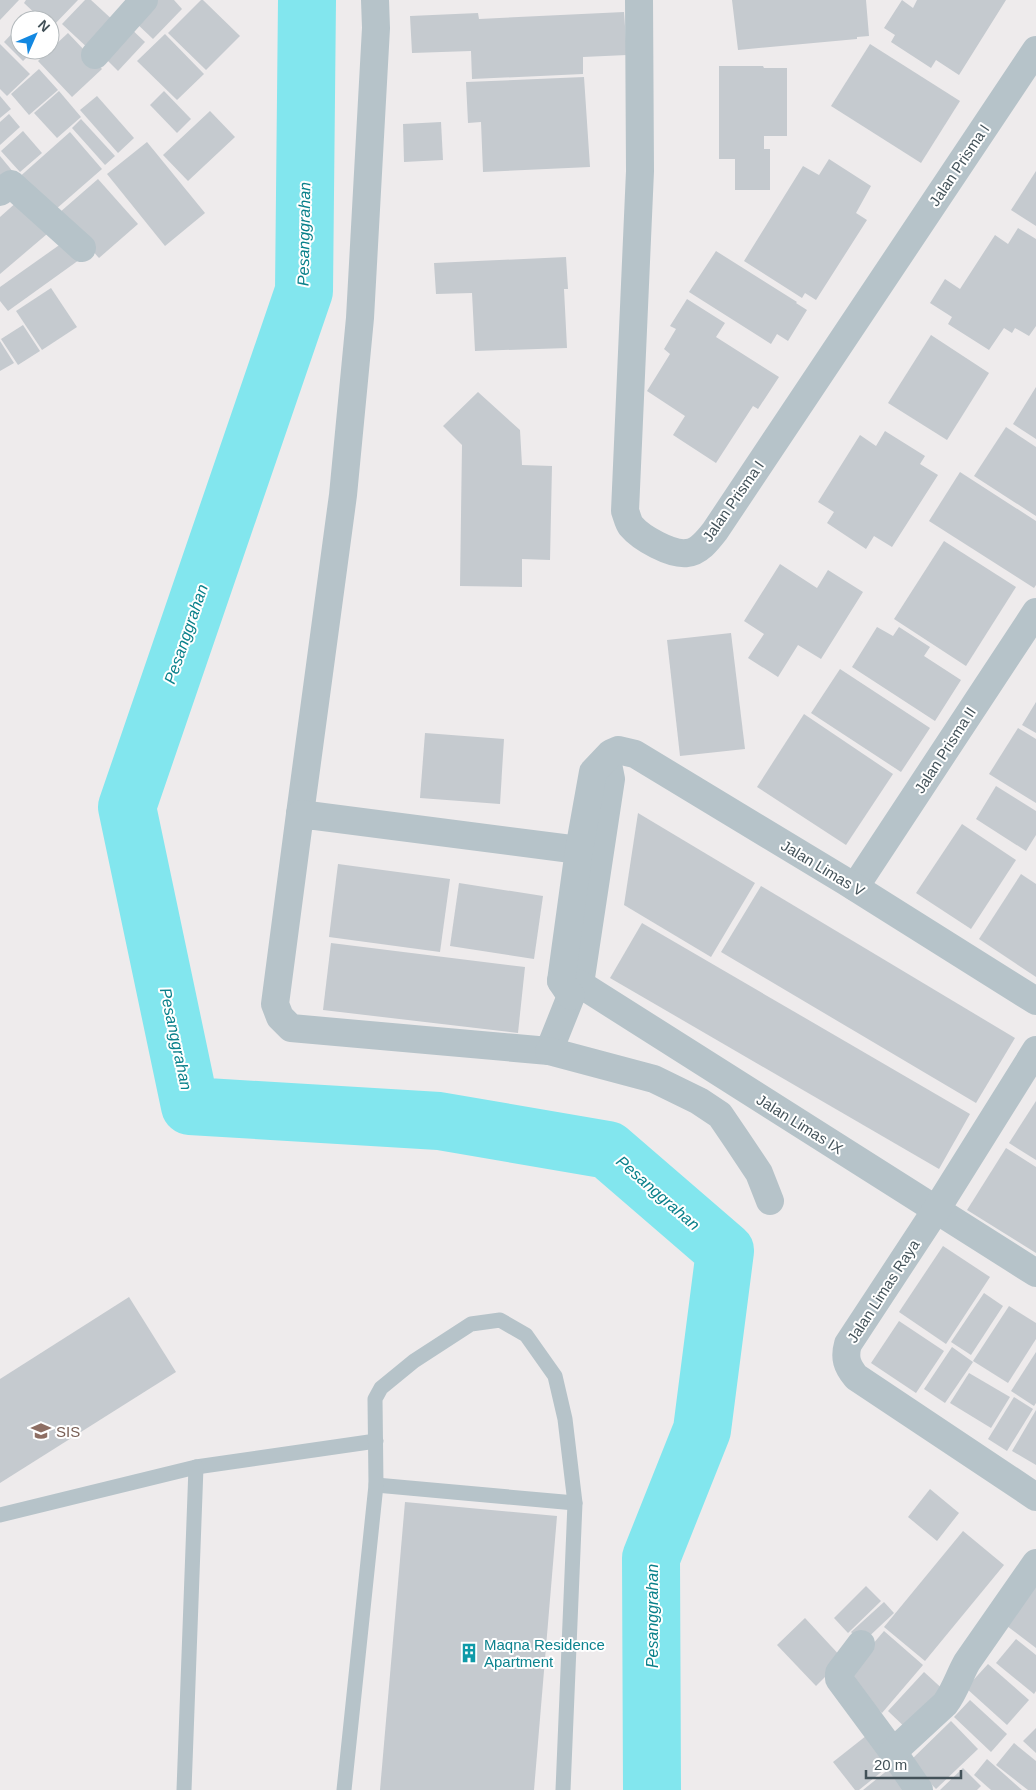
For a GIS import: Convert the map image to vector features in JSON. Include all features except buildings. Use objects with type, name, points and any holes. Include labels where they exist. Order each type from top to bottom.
[{"type":"street","points":[[95,55],[144,0]]},
{"type":"street","points":[[374,0],[376,37],[360,328],[343,495],[276,1004],[280,1017],[291,1028],[549,1051],[654,1079],[699,1101],[720,1115],[759,1174],[770,1201]]},
{"type":"street","name":"Jalan Prisma I","points":[[639,0],[640,170],[625,511],[629,524],[640,535],[669,550],[688,553],[701,547],[715,531],[1036,50]]},
{"type":"street","points":[[0,192],[11,184],[82,248]]},
{"type":"street","name":"Jalan Prisma II","points":[[855,888],[1036,612]]},
{"type":"street","name":"Jalan Limas V","points":[[607,759],[611,753],[618,750],[635,754],[1036,1000]]},
{"type":"street","points":[[549,1051],[571,987],[611,779],[607,759]]},
{"type":"street","points":[[571,987],[579,850],[593,772],[607,759]]},
{"type":"street","points":[[300,814],[579,850]]},
{"type":"street","name":"Jalan Limas IX","points":[[571,987],[1036,1273]]},
{"type":"street","name":"Jalan Limas Raya","points":[[1036,1050],[936,1210],[848,1344],[845,1354],[848,1366],[856,1377],[1036,1497]]},
{"type":"street","points":[[893,1752],[945,1704],[952,1695],[967,1662],[1036,1563]]},
{"type":"street","points":[[860,1644],[839,1673],[839,1679],[919,1790]]},
{"type":"lane","points":[[344,1790],[376,1485],[375,1399],[381,1388],[414,1361],[471,1324],[500,1320],[526,1335],[555,1376],[566,1419],[575,1503],[562,1790]]},
{"type":"lane","points":[[0,1515],[196,1468],[376,1441]]},
{"type":"lane","points":[[184,1790],[196,1468]]},
{"type":"lane","points":[[376,1485],[575,1503]]},
{"type":"waterway","name":"Pesanggrahan","points":[[307,0],[304,291],[127,807],[190,1106],[439,1121],[608,1150],[725,1251],[702,1430],[651,1558],[652,1790]]},
{"type":"place","name":"SIS","points":[[41,1431]]},
{"type":"place","name":"Maqna Residence Apartment","points":[[469,1653]]}]
